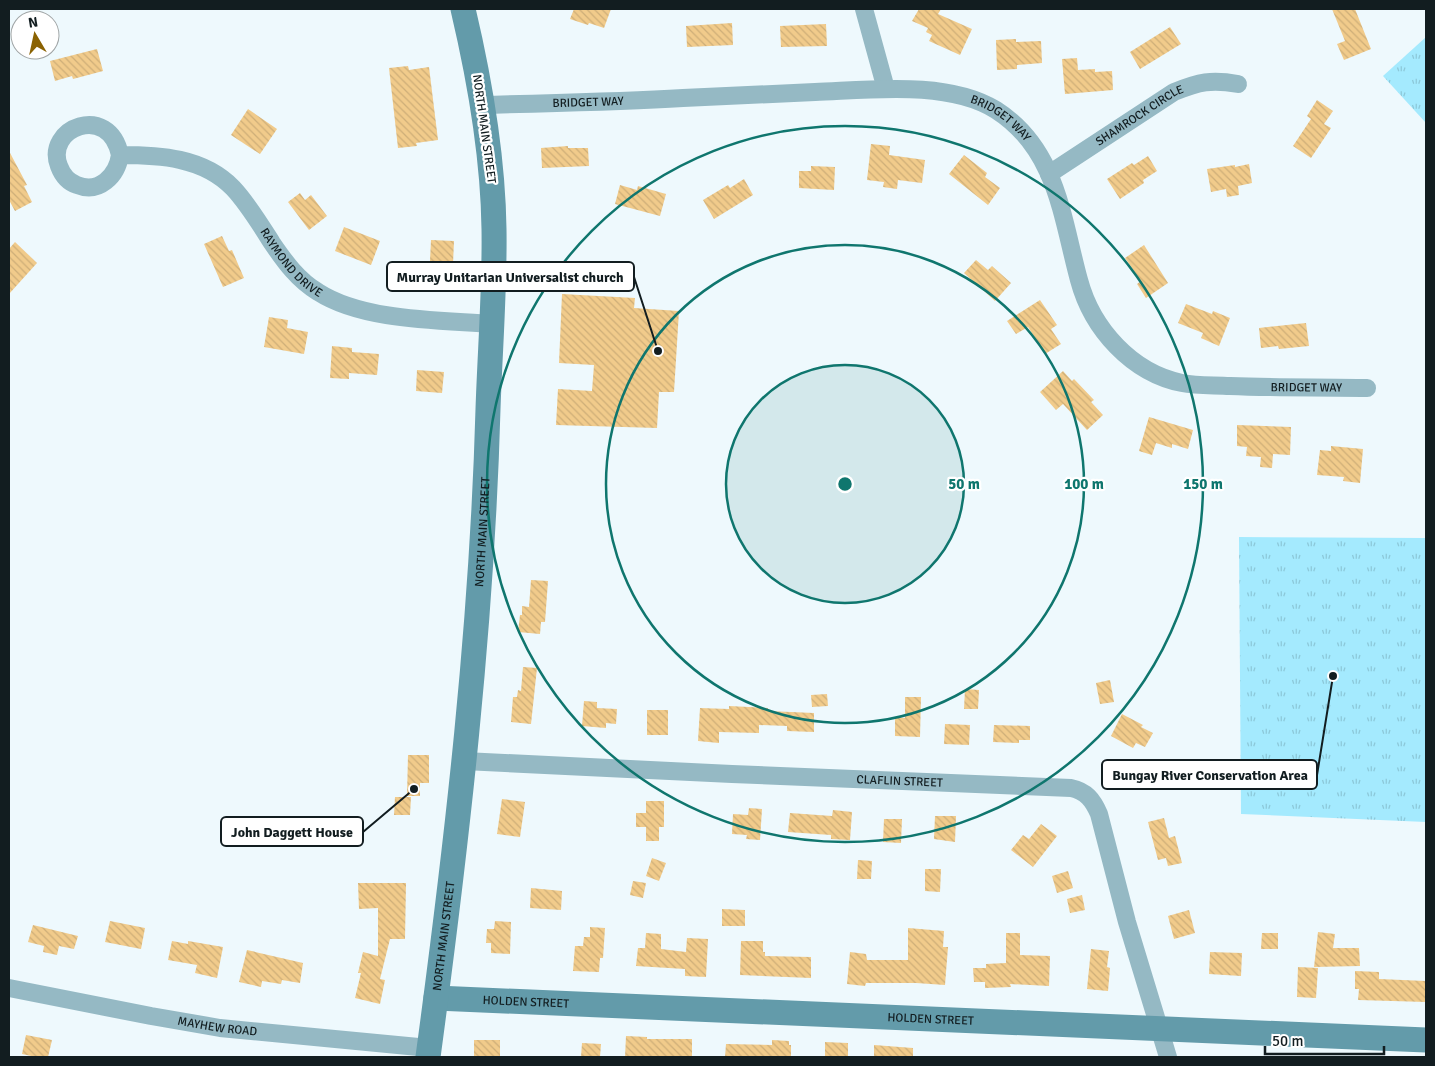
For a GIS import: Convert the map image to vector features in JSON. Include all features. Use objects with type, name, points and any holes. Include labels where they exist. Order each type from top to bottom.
[{"type":"main road","name":"NORTH MAIN STREET","points":[[429,1052],[464,761],[475,646],[486,481],[492,324],[494,228],[490,157],[483,105],[463,9]]},
{"type":"main road","name":"HOLDEN STREET","points":[[436,998],[1426,1040]]},
{"type":"street","points":[[864,9],[886,89]]},
{"type":"street","name":"SHAMROCK CIRCLE","points":[[1049,174],[1174,92],[1197,83],[1219,81],[1238,84]]},
{"type":"street","name":"BRIDGET WAY","points":[[483,105],[654,100],[886,89],[930,90],[968,98],[995,109],[1019,128],[1038,153],[1049,174],[1061,205],[1079,282],[1091,309],[1108,337],[1134,362],[1157,375],[1183,384],[1248,387],[1367,388]]},
{"type":"street","name":"RAYMOND DRIVE","points":[[120,155],[168,157],[217,174],[244,201],[292,270],[303,282],[319,294],[361,310],[383,314],[492,324]]},
{"type":"street","name":"CLAFLIN STREET","points":[[464,761],[1082,790],[1095,805],[1099,814],[1127,922],[1161,1029]]},
{"type":"street","name":"MAYHEW ROAD","points":[[9,988],[220,1028],[429,1052]]},
{"type":"street","points":[[1161,1029],[1168,1057]]},
{"type":"green space","points":[[1426,37],[1426,123],[1383,76]]},
{"type":"green space","points":[[1239,537],[1426,538],[1426,822],[1241,814]]},
{"type":"building","points":[[574,9],[611,9],[604,28],[570,19]]},
{"type":"building","points":[[919,9],[941,9],[938,14],[972,29],[960,55],[929,41],[932,35],[926,32],[928,28],[912,21]]},
{"type":"building","points":[[1332,9],[1355,9],[1371,49],[1344,60],[1337,44],[1345,41]]},
{"type":"building","points":[[732,23],[733,45],[687,47],[686,26]]},
{"type":"building","points":[[826,24],[827,46],[781,47],[780,26]]},
{"type":"building","points":[[1170,27],[1181,44],[1140,69],[1130,52]]},
{"type":"building","points":[[1016,39],[1016,42],[1041,41],[1042,63],[1017,65],[1017,69],[997,70],[996,40]]},
{"type":"building","points":[[97,49],[103,71],[73,79],[72,76],[55,81],[50,61],[60,60]]},
{"type":"building","points":[[1077,58],[1078,70],[1112,71],[1113,90],[1065,94],[1062,59]]},
{"type":"building","points":[[408,66],[409,70],[429,67],[438,140],[416,143],[417,146],[398,148],[389,68]]},
{"type":"building","points":[[1317,100],[1333,111],[1324,124],[1331,128],[1311,158],[1293,146],[1311,119],[1307,116]]},
{"type":"building","points":[[248,109],[277,129],[260,154],[231,135]]},
{"type":"building","points":[[871,144],[890,146],[889,155],[925,160],[922,183],[898,180],[897,189],[883,187],[884,182],[867,180]]},
{"type":"building","points":[[568,146],[568,148],[588,148],[589,166],[542,168],[541,148]]},
{"type":"building","points":[[9,151],[27,185],[24,186],[32,202],[15,211],[9,200]]},
{"type":"building","points":[[964,155],[987,173],[985,177],[1000,188],[988,205],[949,174]]},
{"type":"building","points":[[1148,156],[1157,171],[1143,180],[1144,183],[1120,199],[1107,179],[1132,163],[1134,165]]},
{"type":"building","points":[[1249,164],[1252,183],[1238,186],[1239,195],[1227,197],[1226,189],[1211,192],[1207,169]]},
{"type":"building","points":[[811,166],[835,167],[834,190],[799,188],[799,171],[811,171]]},
{"type":"building","points":[[744,179],[753,195],[714,219],[703,200],[728,185],[730,188]]},
{"type":"building","points":[[620,185],[637,190],[638,186],[666,194],[660,216],[615,204]]},
{"type":"building","points":[[300,193],[305,200],[311,195],[327,216],[309,230],[288,202]]},
{"type":"building","points":[[344,227],[380,241],[371,265],[335,251]]},
{"type":"building","points":[[222,236],[229,251],[232,250],[244,278],[223,287],[204,244]]},
{"type":"building","points":[[431,240],[454,241],[453,264],[449,264],[448,282],[429,281]]},
{"type":"building","points":[[15,242],[37,263],[9,294],[9,249]]},
{"type":"building","points":[[1144,245],[1168,283],[1146,298],[1137,284],[1141,281],[1125,258]]},
{"type":"building","points":[[976,260],[988,270],[992,266],[1011,283],[995,301],[964,273]]},
{"type":"building","points":[[562,294],[635,298],[634,308],[679,311],[674,392],[659,392],[657,428],[556,425],[558,389],[592,391],[594,365],[559,363]]},
{"type":"building","points":[[1040,300],[1057,325],[1051,329],[1061,344],[1045,354],[1028,327],[1016,334],[1007,321]]},
{"type":"building","points":[[1186,304],[1212,314],[1213,311],[1230,318],[1219,346],[1201,338],[1203,333],[1178,323]]},
{"type":"building","points":[[269,317],[288,320],[287,328],[308,332],[304,354],[264,347]]},
{"type":"building","points":[[1306,323],[1309,346],[1279,349],[1278,346],[1261,348],[1259,328]]},
{"type":"building","points":[[332,346],[352,348],[352,352],[379,354],[377,375],[349,373],[349,379],[330,378]]},
{"type":"building","points":[[417,370],[444,372],[442,393],[416,391]]},
{"type":"building","points":[[1063,371],[1072,381],[1074,379],[1094,400],[1091,402],[1103,415],[1087,430],[1063,404],[1056,410],[1040,392]]},
{"type":"building","points":[[1149,417],[1193,430],[1188,449],[1172,444],[1172,448],[1156,443],[1152,455],[1139,451]]},
{"type":"building","points":[[1237,425],[1291,427],[1290,455],[1273,454],[1272,468],[1260,467],[1261,457],[1246,456],[1247,447],[1237,446]]},
{"type":"building","points":[[1331,446],[1363,449],[1360,483],[1343,481],[1344,477],[1317,475],[1320,450],[1331,451]]},
{"type":"building","points":[[531,580],[548,581],[545,622],[541,622],[540,634],[518,632],[522,606],[529,607]]},
{"type":"building","points":[[523,667],[537,668],[531,724],[511,722],[513,697],[517,697],[518,690],[521,691]]},
{"type":"building","points":[[1110,680],[1114,702],[1100,704],[1096,683]]},
{"type":"building","points":[[965,689],[979,690],[978,709],[964,709]]},
{"type":"building","points":[[827,694],[828,706],[812,707],[811,695]]},
{"type":"building","points":[[905,697],[921,697],[920,737],[895,736],[895,717],[905,718]]},
{"type":"building","points":[[584,701],[597,702],[597,708],[617,709],[616,724],[606,723],[606,728],[582,726]]},
{"type":"building","points":[[729,706],[768,708],[768,711],[814,713],[814,732],[787,731],[787,726],[759,725],[759,733],[719,732],[719,743],[698,741],[700,708],[729,709]]},
{"type":"building","points":[[647,710],[668,710],[668,735],[647,735]]},
{"type":"building","points":[[1122,714],[1143,725],[1141,727],[1153,733],[1145,747],[1136,743],[1133,748],[1111,736]]},
{"type":"building","points":[[945,724],[970,725],[969,745],[944,744]]},
{"type":"building","points":[[994,725],[1030,726],[1030,740],[1019,740],[1019,743],[993,742]]},
{"type":"building","points":[[408,755],[429,755],[429,783],[420,783],[420,796],[407,796]]},
{"type":"building","points":[[395,797],[411,797],[410,815],[394,815]]},
{"type":"building","points":[[502,799],[525,802],[520,837],[497,834]]},
{"type":"building","points":[[646,801],[664,801],[664,827],[659,827],[659,841],[646,841],[646,827],[636,827],[636,813],[646,813]]},
{"type":"building","points":[[749,808],[762,809],[760,840],[746,839],[747,835],[732,834],[733,814],[748,815]]},
{"type":"building","points":[[833,810],[852,812],[850,840],[831,839],[831,835],[788,832],[790,813],[832,816]]},
{"type":"building","points":[[935,816],[956,816],[955,842],[934,839]]},
{"type":"building","points":[[1164,818],[1169,838],[1175,836],[1182,863],[1168,866],[1166,858],[1158,860],[1148,822]]},
{"type":"building","points":[[884,819],[902,819],[901,843],[883,842]]},
{"type":"building","points":[[1041,824],[1057,836],[1033,867],[1011,850],[1023,835],[1029,839]]},
{"type":"building","points":[[652,858],[666,863],[659,881],[646,876]]},
{"type":"building","points":[[858,860],[872,861],[871,879],[857,879]]},
{"type":"building","points":[[925,869],[941,869],[940,892],[925,891]]},
{"type":"building","points":[[1068,871],[1073,888],[1057,893],[1052,876]]},
{"type":"building","points":[[633,881],[646,883],[643,898],[630,895]]},
{"type":"building","points":[[358,883],[406,883],[405,939],[390,939],[380,979],[385,980],[380,1004],[355,998],[361,973],[358,973],[363,952],[378,956],[378,908],[359,909]]},
{"type":"building","points":[[531,888],[562,891],[561,910],[530,908]]},
{"type":"building","points":[[1082,895],[1085,910],[1070,913],[1067,899]]},
{"type":"building","points":[[722,909],[745,910],[745,926],[722,926]]},
{"type":"building","points":[[1189,910],[1195,933],[1174,939],[1168,916]]},
{"type":"building","points":[[110,921],[145,928],[141,949],[105,942]]},
{"type":"building","points":[[495,921],[511,922],[510,954],[491,953],[491,943],[486,943],[487,929],[494,929]]},
{"type":"building","points":[[33,925],[78,936],[74,949],[59,946],[57,955],[43,952],[44,946],[28,942]]},
{"type":"building","points":[[590,927],[605,928],[603,958],[600,958],[599,972],[573,971],[575,946],[583,946],[584,937],[590,937]]},
{"type":"building","points":[[908,928],[944,931],[943,947],[948,947],[945,985],[866,983],[865,986],[847,984],[850,952],[866,954],[867,960],[908,960]]},
{"type":"building","points":[[1318,932],[1335,934],[1333,948],[1359,948],[1360,966],[1314,967]]},
{"type":"building","points":[[646,933],[661,934],[661,949],[686,952],[687,938],[708,939],[706,977],[685,976],[685,969],[636,966],[638,948],[645,948]]},
{"type":"building","points":[[1006,933],[1020,933],[1020,955],[1050,956],[1049,986],[1010,984],[1011,987],[985,988],[985,982],[974,982],[973,968],[986,968],[986,964],[1006,963]]},
{"type":"building","points":[[1262,933],[1278,933],[1278,949],[1261,949]]},
{"type":"building","points":[[172,941],[188,944],[188,941],[223,947],[217,978],[195,973],[197,965],[168,960]]},
{"type":"building","points":[[741,941],[763,941],[765,956],[811,957],[811,978],[740,975]]},
{"type":"building","points":[[1091,949],[1109,951],[1107,967],[1110,968],[1108,991],[1087,989]]},
{"type":"building","points":[[247,950],[303,963],[300,983],[282,980],[281,984],[262,981],[261,987],[239,982]]},
{"type":"building","points":[[1210,952],[1242,953],[1241,976],[1209,974]]},
{"type":"building","points":[[1298,967],[1318,968],[1316,998],[1297,997]]},
{"type":"building","points":[[1355,971],[1379,972],[1379,979],[1426,981],[1426,1002],[1358,1000],[1359,989],[1355,989]]},
{"type":"building","points":[[26,1035],[52,1040],[48,1057],[22,1054]]},
{"type":"building","points":[[626,1036],[647,1037],[647,1039],[692,1039],[692,1057],[625,1057]]},
{"type":"building","points":[[474,1040],[500,1040],[500,1057],[474,1057]]},
{"type":"building","points":[[772,1040],[789,1041],[791,1057],[725,1057],[726,1044],[772,1045]]},
{"type":"building","points":[[825,1042],[848,1043],[848,1057],[825,1057]]},
{"type":"building","points":[[582,1043],[601,1044],[600,1057],[581,1057]]},
{"type":"building","points":[[874,1045],[913,1048],[913,1057],[874,1057]]},
{"type":"place","name":"Murray Unitarian Universalist church","points":[[658,351]]},
{"type":"place","name":"Bungay River Conservation Area","points":[[1333,676]]},
{"type":"place","name":"John Daggett House","points":[[414,789]]}]
